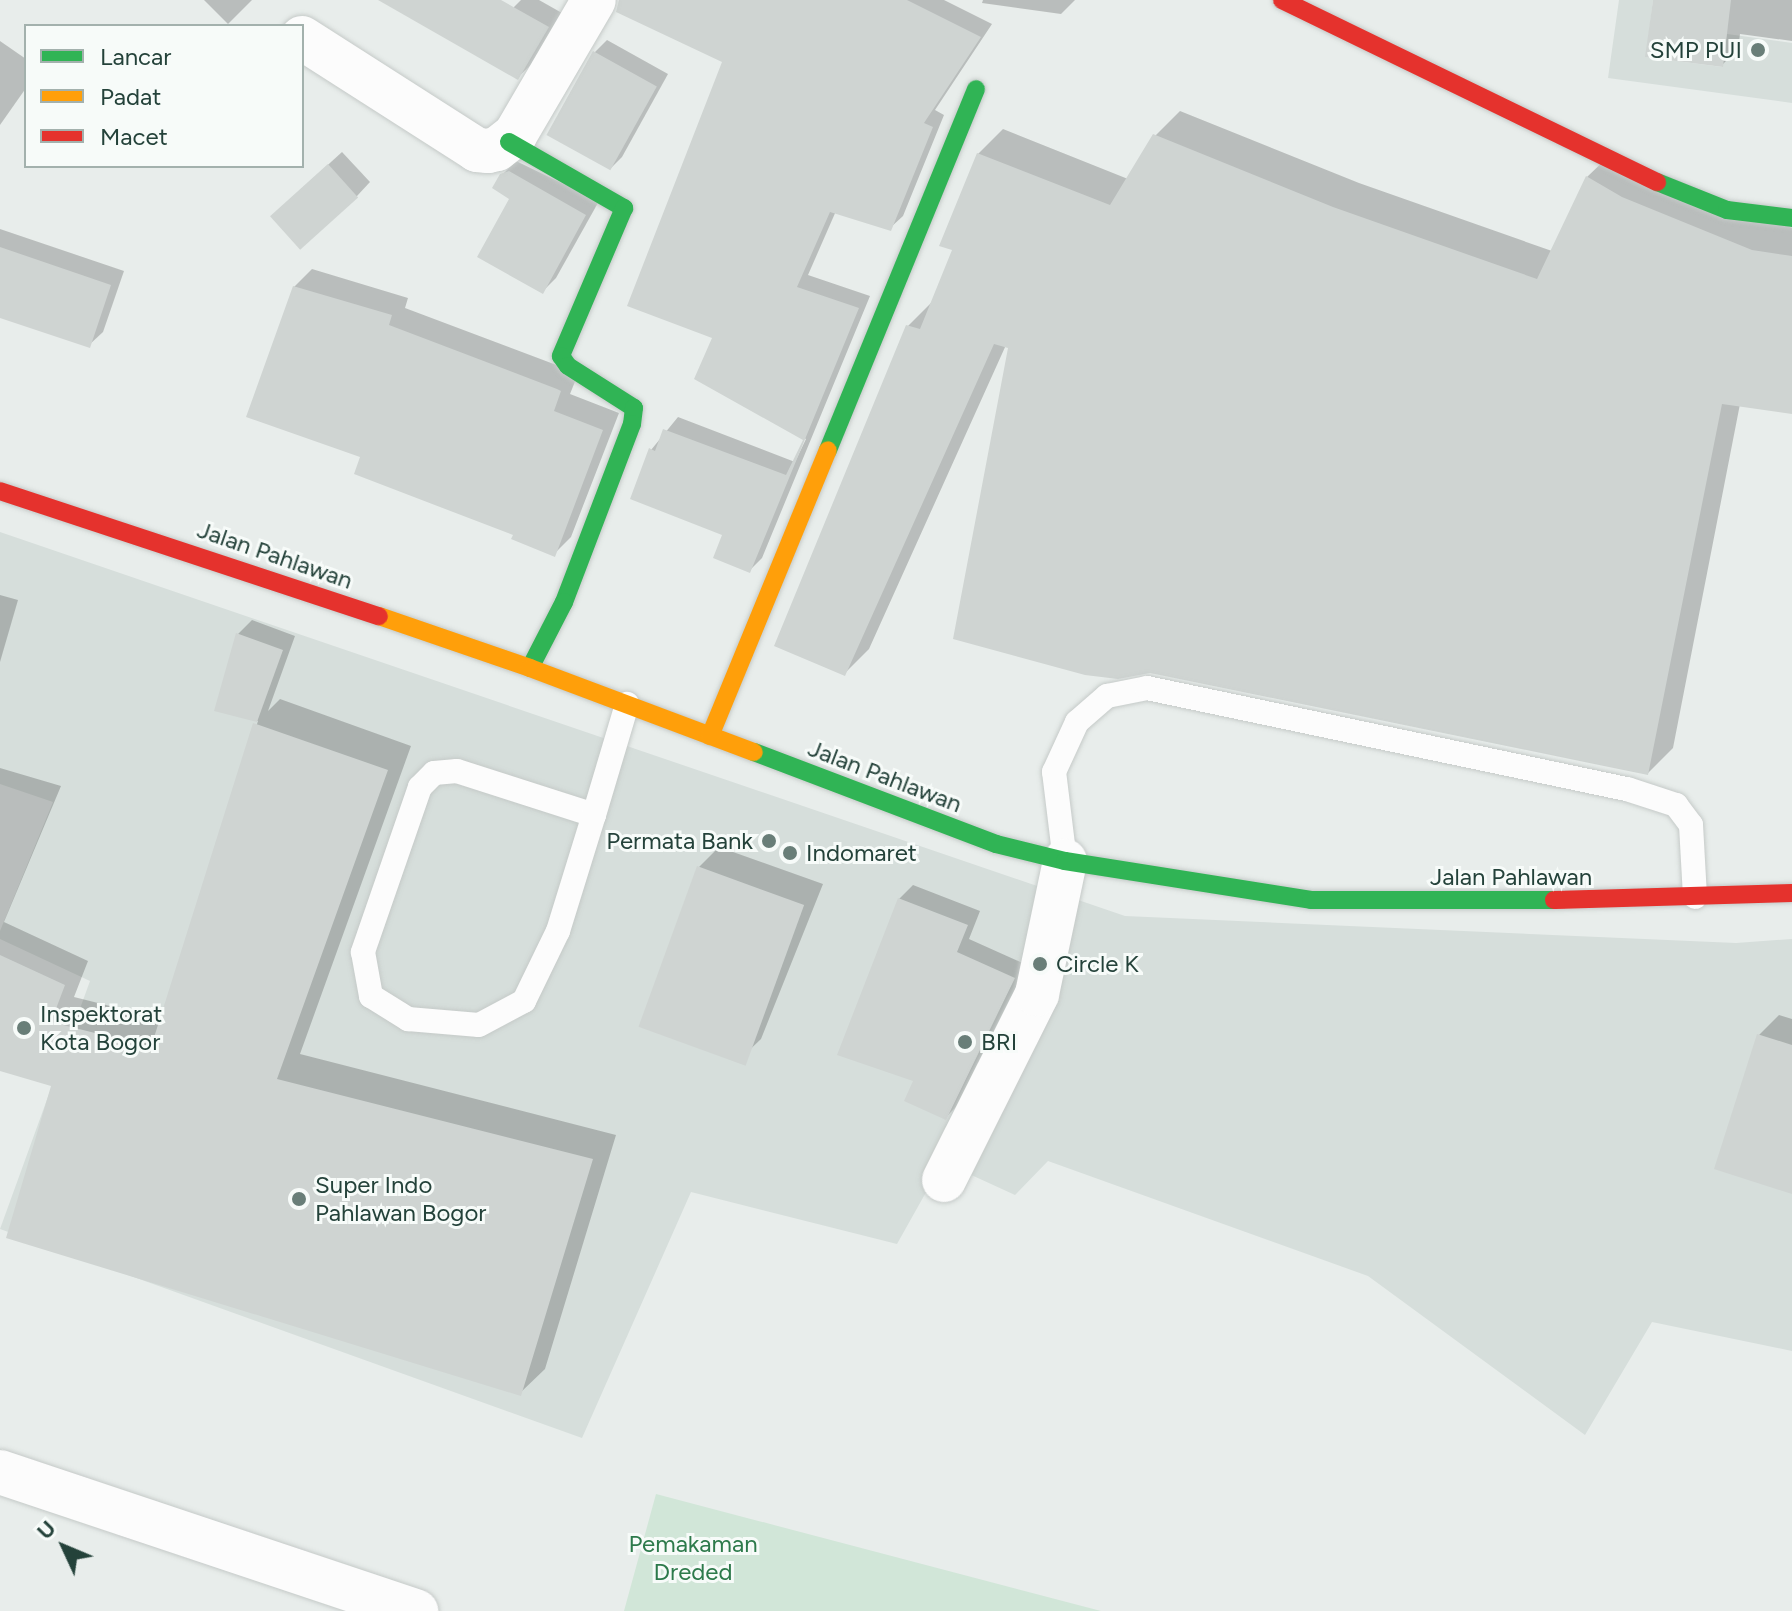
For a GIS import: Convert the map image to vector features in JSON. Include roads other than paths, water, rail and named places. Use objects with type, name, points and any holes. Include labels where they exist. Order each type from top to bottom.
[{"type":"street","points":[[304,37],[477,150],[497,149],[509,142],[594,0]]},
{"type":"street","points":[[1282,0],[1326,10],[1646,178],[1727,210],[1792,218]]},
{"type":"street","points":[[710,736],[976,89]]},
{"type":"street","points":[[509,142],[624,208],[561,356],[568,366],[634,408],[632,424],[564,602],[530,668]]},
{"type":"street","name":"Jalan Pahlawan","points":[[0,491],[210,558],[530,668],[996,844],[1065,861],[1311,900],[1441,902],[1792,893]]},
{"type":"street","points":[[944,1180],[1037,994],[1065,861]]},
{"type":"street","points":[[0,1472],[416,1611]]},
{"type":"lane","points":[[1065,861],[1054,772],[1077,722],[1107,696],[1147,688],[1627,789],[1676,805],[1691,825],[1695,897]]},
{"type":"lane","points":[[594,815],[457,771],[434,773],[420,787],[363,952],[371,996],[408,1019],[479,1025],[524,1001],[558,931],[594,815],[627,704]]},
{"type":"place","name":"SMP PUI","points":[[1758,50]]},
{"type":"place","name":"Permata Bank","points":[[769,841]]},
{"type":"place","name":"Indomaret","points":[[790,853]]},
{"type":"place","name":"Circle K","points":[[1040,964]]},
{"type":"place","name":"Inspektorat Kota Bogor","points":[[24,1028]]},
{"type":"place","name":"BRI","points":[[965,1042]]},
{"type":"place","name":"Super Indo Pahlawan Bogor","points":[[299,1199]]},
{"type":"park label","name":"Pemakaman Dreded","points":[[693,1558]]}]
